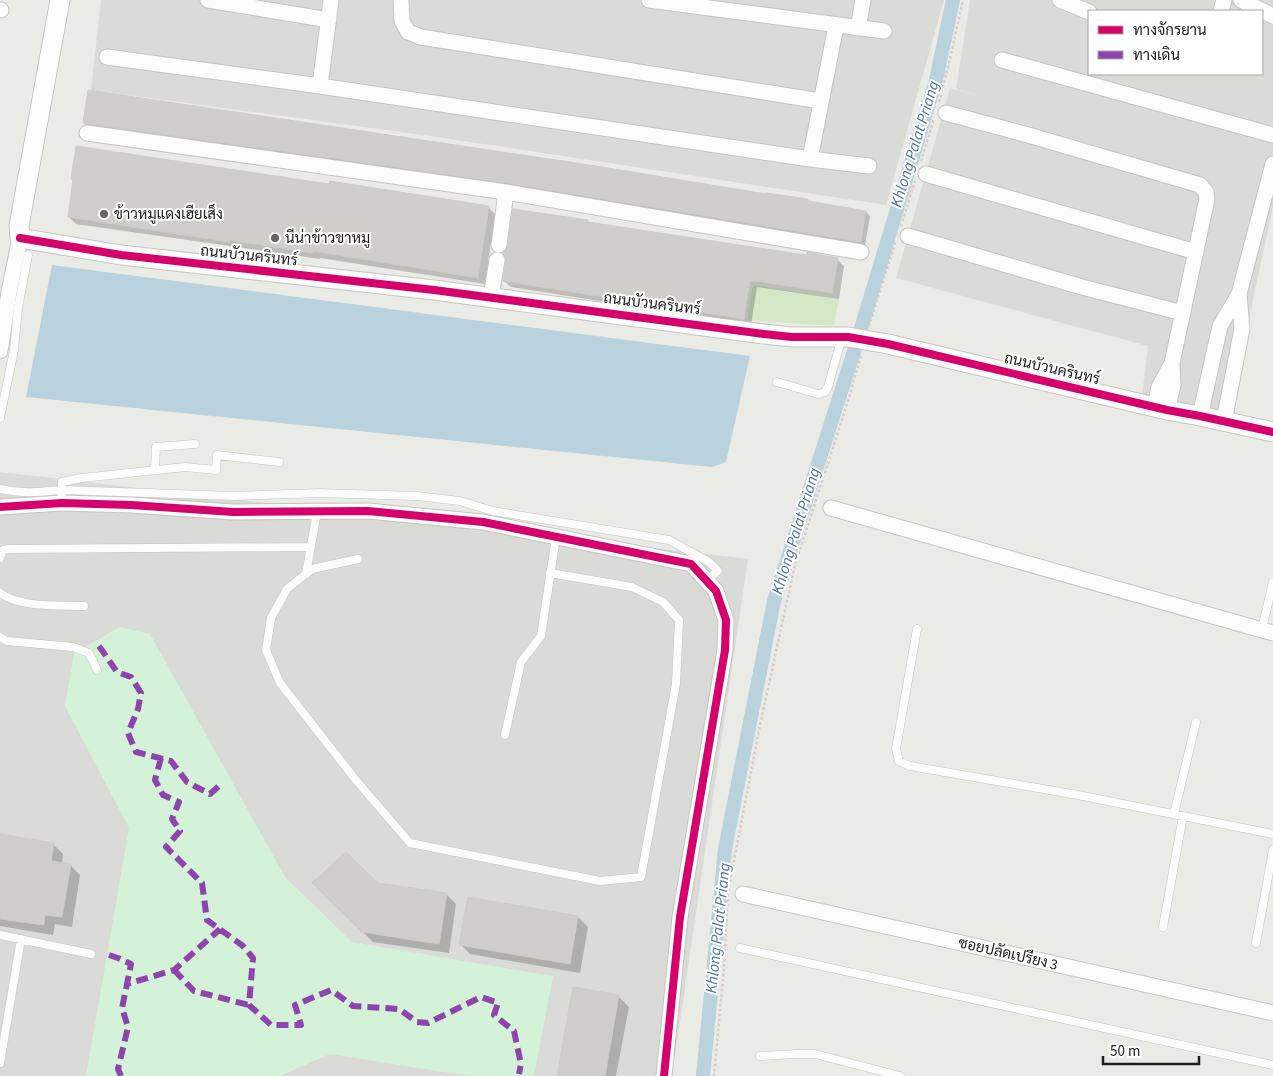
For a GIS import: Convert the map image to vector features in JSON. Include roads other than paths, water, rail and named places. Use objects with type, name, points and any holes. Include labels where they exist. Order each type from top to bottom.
[{"type":"street","points":[[0,351],[4,295],[20,238],[19,226],[60,0]]},
{"type":"street","points":[[208,0],[328,20]]},
{"type":"street","points":[[320,86],[331,0]]},
{"type":"street","points":[[401,0],[402,21],[408,32],[421,37],[820,101]]},
{"type":"street","points":[[649,0],[884,32]]},
{"type":"street","points":[[858,28],[863,0]]},
{"type":"street","points":[[1060,0],[1088,12]]},
{"type":"street","points":[[1241,0],[1261,10]]},
{"type":"street","points":[[810,159],[836,26]]},
{"type":"street","points":[[107,56],[810,159],[869,166]]},
{"type":"street","points":[[1002,60],[1273,135]]},
{"type":"street","points":[[939,114],[1028,135],[1200,185],[1206,192],[1207,199],[1172,363],[1159,387],[1161,408]]},
{"type":"street","points":[[87,133],[506,192],[861,252]]},
{"type":"street","points":[[1200,416],[1220,326],[1239,294],[1273,164]]},
{"type":"street","points":[[920,173],[1196,252]]},
{"type":"street","points":[[499,245],[506,192]]},
{"type":"street","points":[[901,234],[1082,287],[1182,313]]},
{"type":"street","name":"ถนนบัวนครินทร์","points":[[20,238],[121,255],[491,298],[774,335],[888,344],[1161,408],[1273,432]]},
{"type":"street","points":[[491,298],[497,260]]},
{"type":"street","points":[[1224,421],[1242,329],[1239,294]]},
{"type":"street","points":[[0,507],[62,497],[131,505],[234,512],[368,511],[483,522],[691,564],[716,592],[726,620],[725,650],[680,917],[664,1076]]},
{"type":"street","points":[[831,508],[1268,631]]},
{"type":"street","name":"ซอยปลัดเปรียง 3","points":[[743,894],[1273,1013]]},
{"type":"lane","points":[[0,418],[14,350],[18,308],[28,255]]},
{"type":"lane","points":[[777,382],[818,394],[825,392],[851,340]]},
{"type":"lane","points":[[155,470],[156,446],[195,444]]},
{"type":"lane","points":[[62,497],[62,482],[82,478],[185,467],[216,470],[217,456],[278,462]]},
{"type":"lane","points":[[0,489],[18,493],[62,497],[233,496],[319,493],[417,496],[460,501],[493,511],[669,540],[709,562],[718,571],[706,580]]},
{"type":"lane","points":[[306,574],[317,512]]},
{"type":"lane","points":[[505,735],[521,662],[540,636],[556,537]]},
{"type":"lane","points":[[0,558],[2,550],[9,549],[311,547]]},
{"type":"lane","points":[[358,559],[312,569],[287,589],[270,618],[266,650],[280,683],[355,779],[410,843],[600,881],[641,877],[676,684],[679,620],[663,602],[632,586],[550,573]]},
{"type":"lane","points":[[1268,631],[1273,582]]},
{"type":"lane","points":[[0,593],[7,598],[28,603],[84,606]]},
{"type":"lane","points":[[917,629],[896,749],[899,761],[910,766],[1273,834]]},
{"type":"lane","points":[[0,637],[7,641],[73,647],[89,653],[97,670]]},
{"type":"lane","points":[[1174,814],[1196,722]]},
{"type":"lane","points":[[1162,927],[1183,816]]},
{"type":"lane","points":[[1256,943],[1273,850]]},
{"type":"lane","points":[[0,935],[91,954]]},
{"type":"lane","points":[[0,1062],[21,939]]},
{"type":"lane","points":[[740,948],[1273,1064]]},
{"type":"lane","points":[[760,1056],[815,1054],[900,1076]]},
{"type":"water","points":[[52,265],[750,356],[726,462],[712,467],[26,397]]},
{"type":"waterway","name":"Khlong Palat Priang","points":[[703,1076],[725,849],[774,601],[856,345],[936,80],[953,0]]},
{"type":"place","name":"ข้าวหมูแดงเฮียเส็ง","points":[[104,214]]},
{"type":"place","name":"นีน่าข้าวขาหมู","points":[[275,238]]}]
